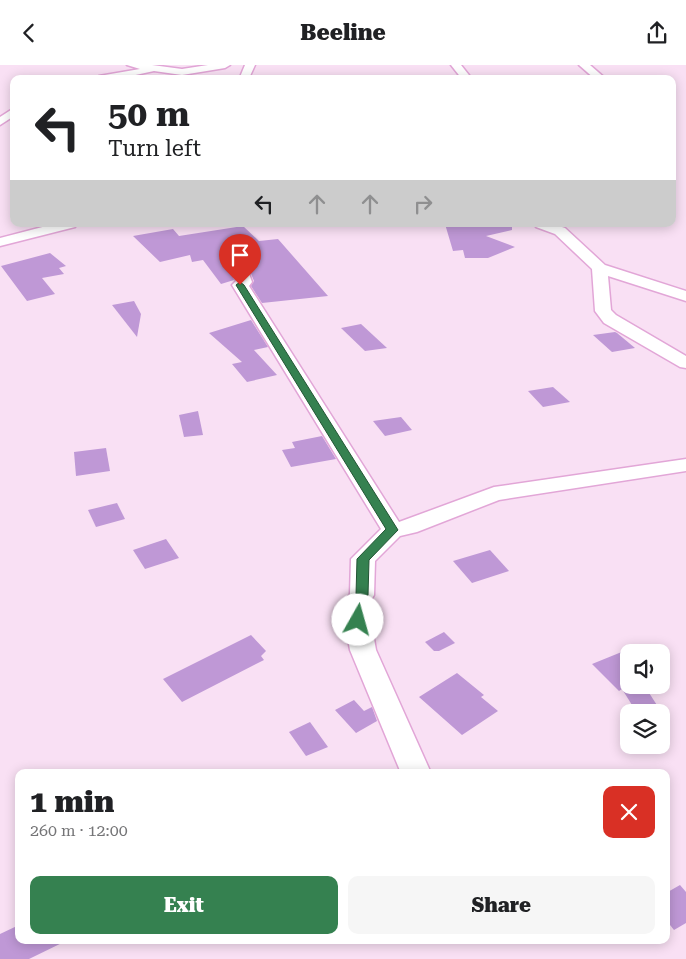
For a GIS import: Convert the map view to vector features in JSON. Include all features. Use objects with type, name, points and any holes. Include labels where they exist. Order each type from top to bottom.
[{"type":"street","points":[[132,65],[182,72],[225,65]]},
{"type":"street","points":[[456,65],[464,75]]},
{"type":"street","points":[[584,65],[596,75]]},
{"type":"street","points":[[123,75],[158,69]]},
{"type":"street","points":[[0,122],[10,114]]},
{"type":"street","points":[[0,242],[58,227]]},
{"type":"street","points":[[549,227],[560,231],[600,268],[686,296]]},
{"type":"street","points":[[600,268],[603,311],[610,319],[686,363]]},
{"type":"street","points":[[242,271],[244,282],[240,285],[392,530]]},
{"type":"street","points":[[414,769],[363,650],[355,605],[362,595],[363,559],[392,530],[409,527],[494,494],[686,465]]},
{"type":"building","points":[[244,227],[259,241],[278,239],[328,296],[262,303],[251,286],[254,281],[248,266],[243,264],[236,266],[232,271],[234,280],[221,284],[203,260],[192,262],[190,255],[160,262],[133,236],[173,229],[179,236]]},
{"type":"building","points":[[446,227],[512,227],[512,230],[486,236],[515,247],[488,258],[465,258],[463,250],[453,251]]},
{"type":"building","points":[[50,253],[66,266],[59,268],[64,274],[42,278],[55,294],[27,301],[1,266]]},
{"type":"building","points":[[134,301],[141,314],[137,337],[112,305]]},
{"type":"building","points":[[251,320],[268,347],[254,350],[277,375],[247,382],[232,364],[242,362],[209,333]]},
{"type":"building","points":[[361,324],[387,348],[365,351],[341,328]]},
{"type":"building","points":[[615,332],[635,348],[612,352],[593,335]]},
{"type":"building","points":[[553,387],[570,402],[543,407],[528,391]]},
{"type":"building","points":[[198,411],[203,435],[184,437],[179,415]]},
{"type":"building","points":[[401,417],[412,430],[385,436],[373,421]]},
{"type":"building","points":[[322,436],[336,459],[291,467],[282,450],[295,448],[292,442]]},
{"type":"building","points":[[106,448],[110,471],[76,476],[74,452]]},
{"type":"building","points":[[117,503],[125,519],[96,527],[88,510]]},
{"type":"building","points":[[166,539],[179,558],[145,569],[133,550]]},
{"type":"building","points":[[490,550],[509,571],[472,583],[453,561]]},
{"type":"building","points":[[444,632],[455,643],[439,651],[434,651],[425,642]]},
{"type":"building","points":[[251,635],[266,651],[261,656],[264,660],[182,702],[163,679]]},
{"type":"building","points":[[620,653],[620,690],[619,691],[592,664]]},
{"type":"building","points":[[457,673],[484,695],[481,697],[498,711],[462,735],[419,697]]},
{"type":"building","points":[[625,694],[650,694],[656,704],[631,704]]},
{"type":"building","points":[[354,700],[364,711],[372,707],[377,721],[356,733],[335,710]]},
{"type":"building","points":[[310,722],[328,747],[306,756],[289,732]]},
{"type":"building","points":[[680,885],[686,892],[686,923],[674,930],[670,925],[670,891]]},
{"type":"building","points":[[15,927],[15,944],[60,944],[29,959],[0,959],[0,934]]},
{"type":"route","points":[[240,285],[392,530],[363,559],[362,595],[355,605],[358,620]]}]
